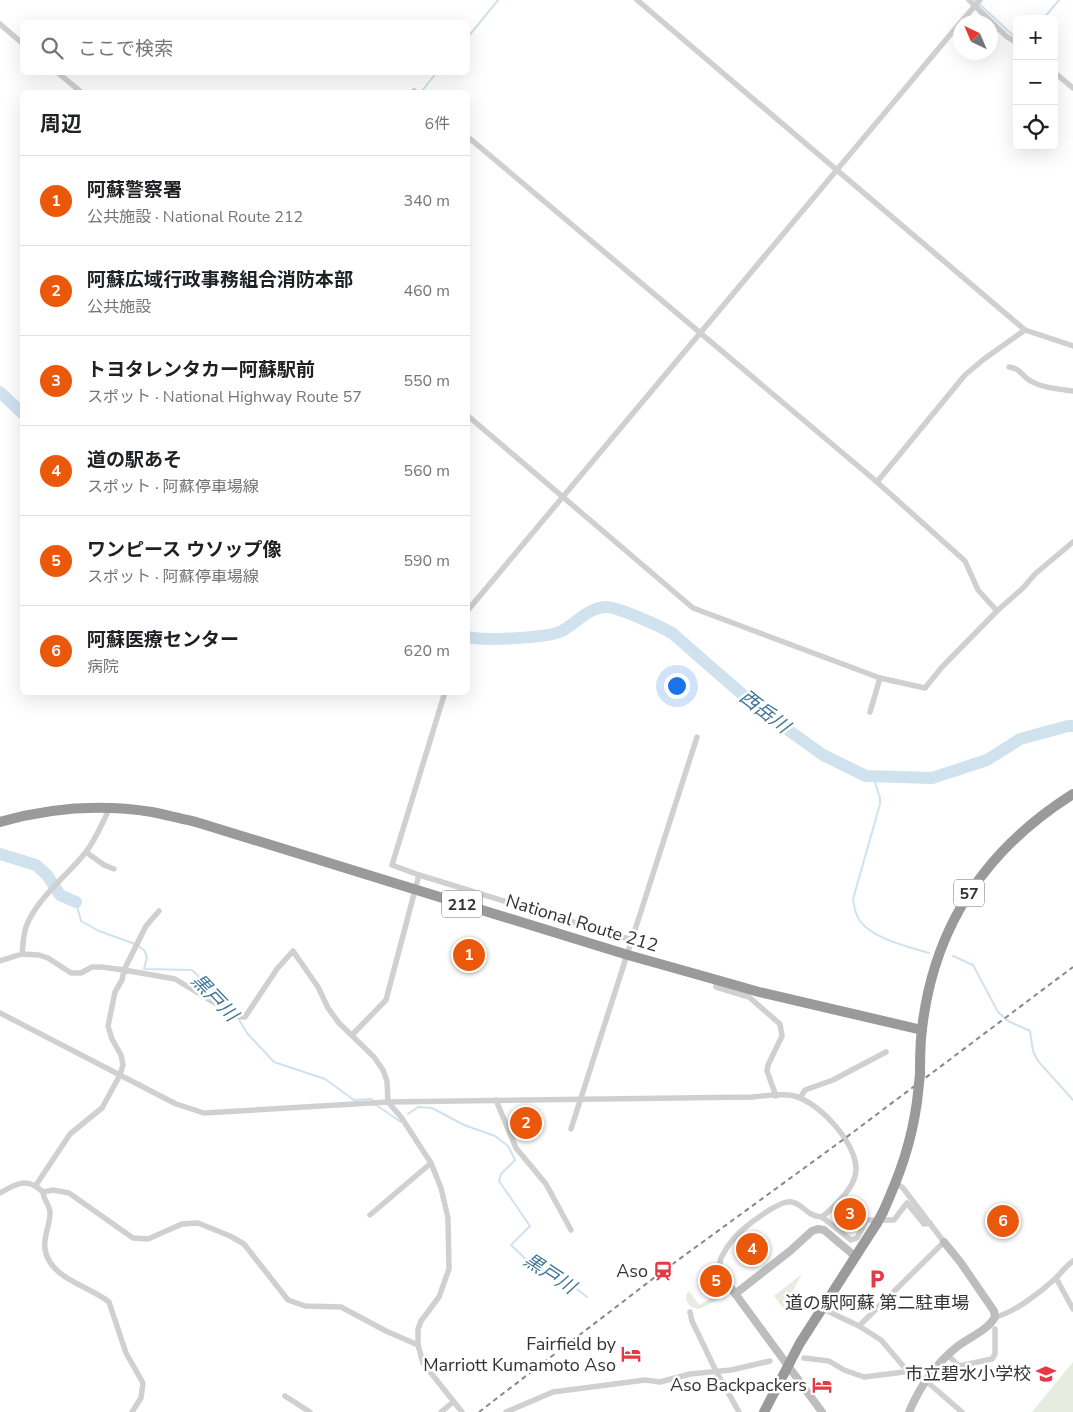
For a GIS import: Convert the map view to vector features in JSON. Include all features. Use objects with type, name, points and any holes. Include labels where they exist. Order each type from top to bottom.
[{"type":"highway","name":"57","points":[[764,1412],[788,1364],[821,1308],[877,1223],[903,1167],[913,1131],[920,1074],[922,1030],[932,976],[953,921],[978,879],[1009,843],[1032,823],[1073,794]]},
{"type":"highway","name":"National Route 212","points":[[0,822],[50,812],[92,808],[152,812],[196,822],[628,955],[759,992],[922,1030]]},
{"type":"street","points":[[637,0],[1025,330],[1073,346]]},
{"type":"street","points":[[969,0],[1013,40]]},
{"type":"street","points":[[968,15],[980,0]]},
{"type":"street","points":[[0,24],[20,41]]},
{"type":"street","points":[[470,608],[953,32]]},
{"type":"street","points":[[61,75],[79,90]]},
{"type":"street","points":[[1058,76],[1070,86],[1073,78]]},
{"type":"street","points":[[470,139],[877,482],[966,561],[978,590],[998,611]]},
{"type":"street","points":[[877,482],[965,375],[1025,330]]},
{"type":"street","points":[[1009,367],[1017,368],[1028,379],[1047,387],[1073,390]]},
{"type":"street","points":[[470,418],[693,608],[880,678],[925,688],[942,666],[1024,587],[1035,574],[1073,542]]},
{"type":"street","points":[[870,712],[880,678]]},
{"type":"street","points":[[444,695],[392,865],[632,940]]},
{"type":"street","points":[[571,1129],[697,737]]},
{"type":"street","points":[[22,954],[26,928],[39,904],[86,852],[95,839],[110,808]]},
{"type":"street","points":[[86,852],[104,865],[114,869]]},
{"type":"street","points":[[352,1035],[386,1000],[419,875]]},
{"type":"street","points":[[36,1185],[70,1134],[102,1108],[120,1075],[123,1066],[121,1055],[112,1039],[108,1026],[115,992],[122,980],[124,970],[138,940],[146,926],[160,911]]},
{"type":"street","points":[[0,961],[22,954],[38,955],[48,958],[70,973],[81,973],[92,968],[101,967],[175,979],[233,1016],[245,1017],[277,969],[293,951],[318,987],[328,1008],[339,1023],[374,1057],[383,1070],[387,1081],[388,1102],[401,1117],[432,1163],[441,1188],[448,1218],[449,1269],[439,1297],[420,1321],[418,1345],[424,1363],[462,1412]]},
{"type":"street","points":[[717,980],[716,987],[749,997],[780,1024],[782,1036],[767,1070],[776,1096]]},
{"type":"street","points":[[0,1013],[176,1104],[204,1113],[388,1102],[794,1096],[819,1109],[829,1119],[850,1148],[856,1163],[855,1178],[850,1188],[822,1218]]},
{"type":"street","points":[[800,1098],[805,1090],[833,1080],[886,1052]]},
{"type":"street","points":[[496,1100],[516,1148],[546,1184],[571,1230]]},
{"type":"street","points":[[370,1215],[432,1163]]},
{"type":"street","points":[[0,1193],[20,1183],[36,1185],[43,1192],[50,1213],[45,1248],[49,1260],[64,1275],[109,1302],[126,1353],[142,1378],[144,1383],[141,1398],[132,1412]]},
{"type":"street","points":[[896,1183],[904,1188],[962,1263],[994,1311],[995,1317]]},
{"type":"street","points":[[43,1192],[53,1190],[69,1193],[133,1238],[148,1239],[182,1224],[198,1223],[230,1236],[244,1244],[288,1300],[305,1306],[341,1307],[386,1331],[418,1345]]},
{"type":"street","points":[[822,1412],[720,1273],[720,1259],[734,1238],[758,1218],[783,1202],[796,1203],[813,1216],[822,1218],[852,1240],[857,1238],[868,1220],[894,1220],[907,1203],[924,1224],[930,1223]]},
{"type":"street","points":[[735,1294],[790,1251],[814,1229],[822,1229],[856,1257]]},
{"type":"street","points":[[859,1326],[944,1242]]},
{"type":"street","points":[[909,1412],[925,1380],[948,1355],[990,1324],[995,1317],[1014,1309],[1056,1278],[1073,1261]]},
{"type":"street","points":[[1056,1278],[1073,1309]]},
{"type":"street","points":[[821,1308],[859,1326],[881,1340],[905,1368],[925,1380],[962,1412]]},
{"type":"street","points":[[690,1312],[692,1321],[716,1371],[739,1412]]},
{"type":"street","points":[[948,1355],[960,1366],[992,1359],[996,1346],[995,1329]]},
{"type":"street","points":[[804,1358],[829,1361],[844,1370],[864,1377],[912,1371]]},
{"type":"street","points":[[506,1412],[553,1392],[644,1380],[660,1382],[690,1374],[731,1370],[770,1361]]},
{"type":"street","points":[[285,1396],[307,1412]]},
{"type":"street","points":[[441,1412],[453,1402]]},
{"type":"shaded area","points":[[802,1274],[783,1308],[774,1296]]},
{"type":"shaded area","points":[[713,1275],[719,1277],[723,1282],[725,1287],[722,1295],[699,1309],[691,1307],[686,1299],[689,1291],[699,1305],[713,1297],[703,1281]]},
{"type":"shaded area","points":[[1073,1362],[1073,1412],[1032,1412]]},
{"type":"waterway","points":[[470,35],[498,0]]},
{"type":"waterway","points":[[975,0],[1013,35]]},
{"type":"waterway","points":[[1046,15],[1059,0]]},
{"type":"waterway","points":[[423,90],[435,75]]},
{"type":"waterway","name":"西岳川","points":[[0,392],[20,411]]},
{"type":"waterway","name":"西岳川","points":[[470,637],[501,639],[555,633],[562,631],[593,610],[605,607],[639,617],[672,633],[759,709],[823,755],[866,776],[932,778],[987,760],[1020,739],[1073,726]]},
{"type":"waterway","points":[[873,776],[880,804],[853,899],[854,908],[860,921],[873,933],[892,942],[929,953]]},
{"type":"waterway","name":"黒戸川","points":[[0,854],[36,865],[47,875],[60,895],[76,902]]},
{"type":"waterway","name":"黒戸川","points":[[76,902],[81,921],[99,931],[135,944]]},
{"type":"waterway","name":"黒戸川","points":[[138,946],[144,950],[147,957],[144,969],[192,970],[215,992],[217,998],[236,1014]]},
{"type":"waterway","points":[[953,956],[973,965],[998,1012],[1008,1021],[1030,1031],[1033,1051],[1038,1061],[1073,1100]]},
{"type":"waterway","name":"黒戸川","points":[[238,1018],[247,1033],[274,1062],[325,1079],[354,1100],[372,1099]]},
{"type":"waterway","name":"黒戸川","points":[[376,1105],[401,1122]]},
{"type":"waterway","name":"黒戸川","points":[[408,1114],[418,1107],[432,1108],[464,1125],[495,1136],[508,1146],[515,1160],[501,1174],[499,1181],[530,1226],[511,1245],[531,1264],[543,1272],[573,1286],[587,1297]]},
{"type":"railway","points":[[479,1412],[663,1271],[844,1139],[1073,967]]},
{"type":"place","name":"阿蘇警察署","points":[[469,955]]},
{"type":"place","name":"阿蘇広域行政事務組合消防本部","points":[[526,1123]]},
{"type":"place","name":"トヨタレンタカー阿蘇駅前","points":[[850,1214]]},
{"type":"place","name":"阿蘇医療センター","points":[[1003,1221]]},
{"type":"place","name":"道の駅あそ","points":[[752,1249]]},
{"type":"place","name":"Aso","points":[[663,1271]]},
{"type":"place","name":"道の駅阿蘇 第二駐車場","points":[[877,1279]]},
{"type":"place","name":"ワンピース ウソップ像","points":[[716,1281]]},
{"type":"place","name":"Fairfield by Marriott Kumamoto Aso","points":[[631,1354]]},
{"type":"place","name":"市立碧水小学校","points":[[1046,1374]]},
{"type":"place","name":"Aso Backpackers","points":[[822,1385]]}]
